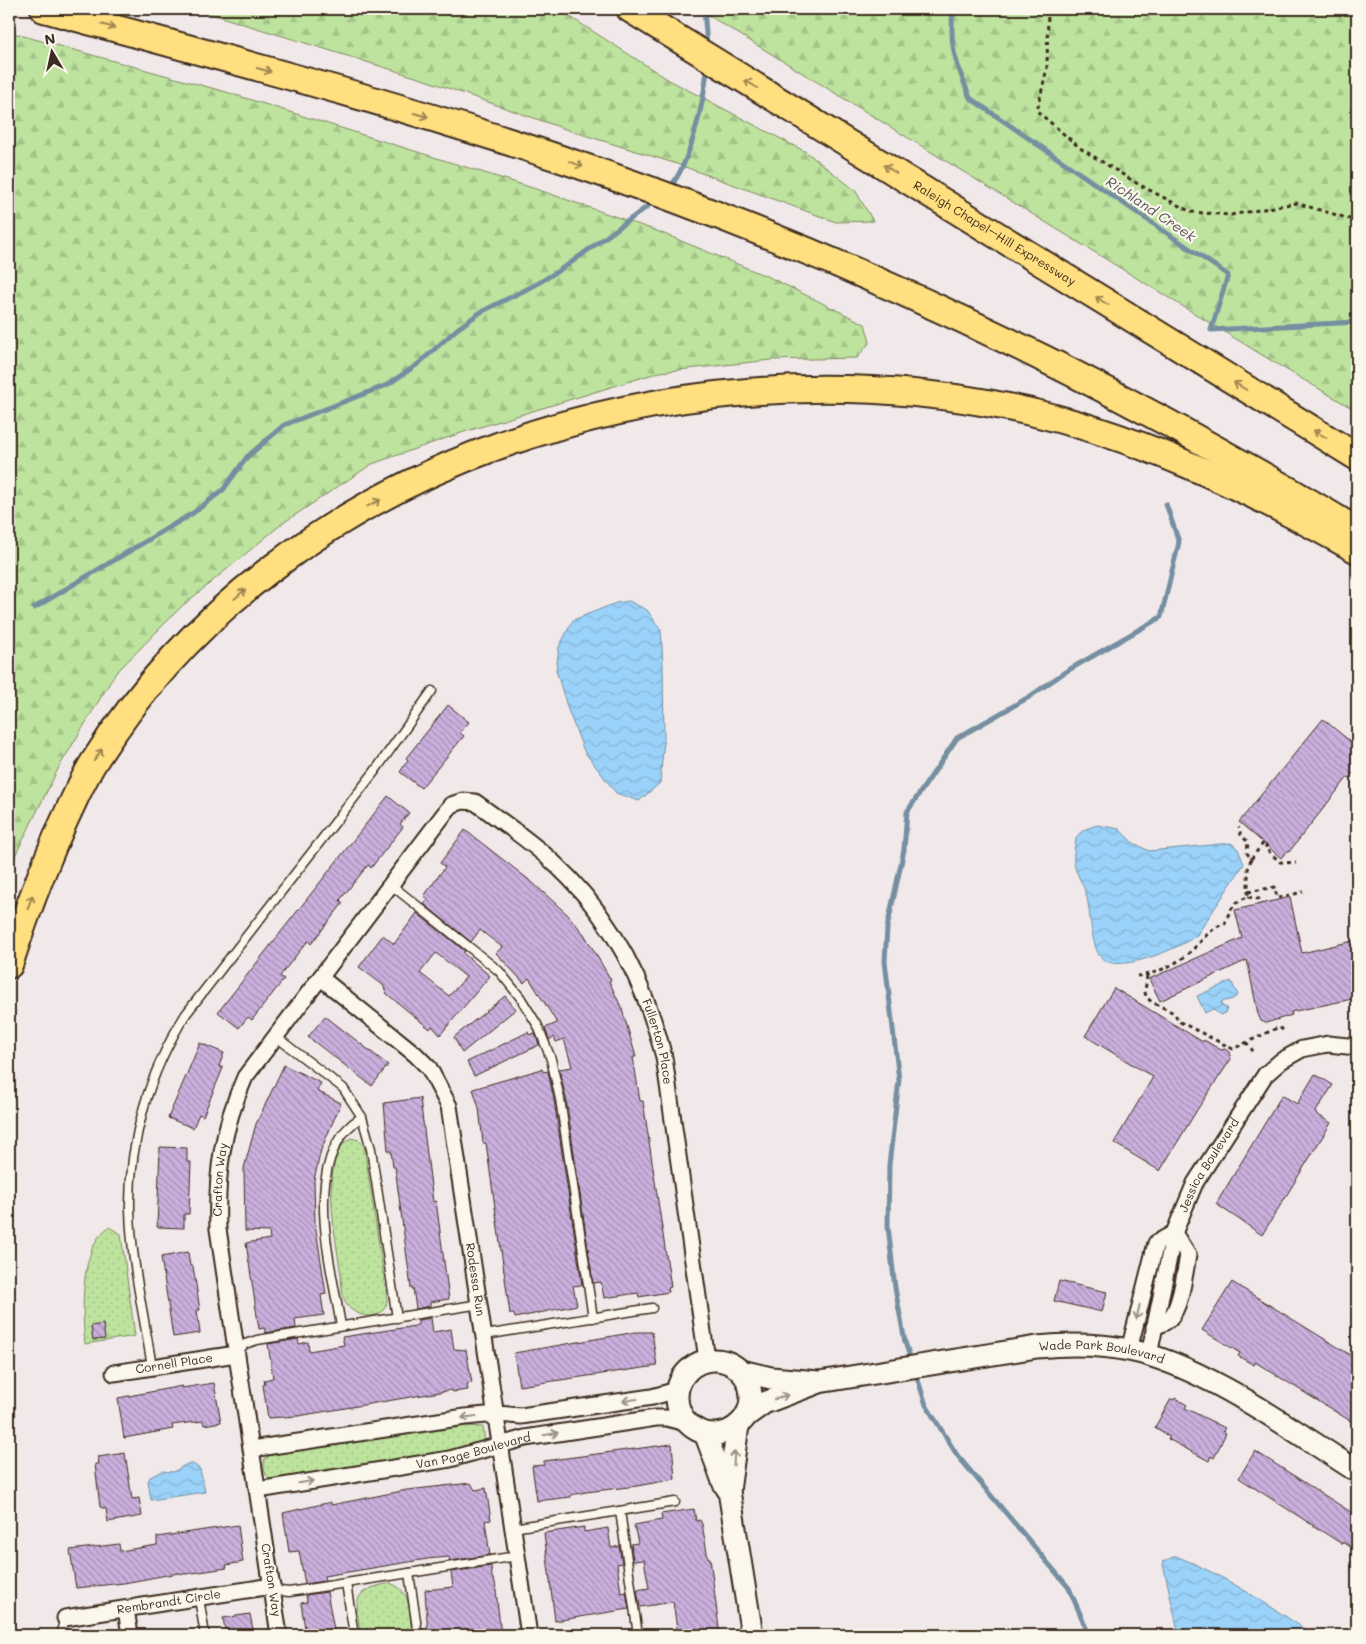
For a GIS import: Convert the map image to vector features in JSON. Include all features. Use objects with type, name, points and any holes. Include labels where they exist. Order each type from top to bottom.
[{"type":"highway","points":[[44,9],[424,115],[558,158],[680,201],[804,250],[923,301],[1159,417],[1357,530]]},
{"type":"highway","name":"Raleigh Chapel–Hill Expressway","points":[[630,9],[1357,457]]},
{"type":"highway","points":[[9,965],[34,889],[92,764],[125,715],[163,668],[205,624],[251,584],[306,545],[365,508],[426,476],[490,449],[551,429],[677,398],[745,391],[877,390],[942,396],[1010,407],[1080,426],[1148,448],[1223,480],[1357,550]]},
{"type":"street","name":"Crafton Way","points":[[279,1635],[218,1229],[218,1183],[230,1109],[245,1077],[275,1036],[451,805],[463,801]]},
{"type":"street","name":"Fullerton Place","points":[[463,801],[475,802],[553,862],[611,930],[633,968],[653,1014],[664,1057],[707,1360]]},
{"type":"street","name":"Rodessa Run","points":[[321,978],[415,1054],[429,1068],[449,1106],[529,1635]]},
{"type":"street","name":"Jessica Boulevard","points":[[1139,1352],[1154,1327],[1174,1233],[1195,1182],[1265,1076],[1281,1061],[1302,1049],[1328,1044],[1357,1047]]},
{"type":"street","points":[[1139,1352],[1143,1289],[1156,1243],[1174,1233],[1188,1255],[1175,1311],[1168,1320],[1154,1327]]},
{"type":"street","points":[[1143,1289],[1179,1296]]},
{"type":"street","name":"Wade Park Boulevard","points":[[741,1370],[764,1377],[820,1382],[1037,1347],[1066,1345],[1139,1352],[1164,1359],[1202,1376],[1357,1471]]},
{"type":"street","name":"Cornell Place","points":[[114,1373],[236,1354]]},
{"type":"street","points":[[730,1491],[724,1484],[697,1429],[679,1410],[677,1390],[688,1370],[707,1360],[719,1360],[741,1370],[748,1381],[751,1393],[750,1405],[742,1421],[730,1491],[752,1635]]},
{"type":"street","name":"Wade Park Boulevard","points":[[742,1421],[764,1403],[803,1390],[820,1382]]},
{"type":"street","name":"Van Page Boulevard","points":[[252,1449],[465,1417],[497,1414],[521,1416],[652,1397],[677,1390]]},
{"type":"street","name":"Van Page Boulevard","points":[[258,1490],[450,1459],[525,1438],[656,1418],[667,1418],[697,1429]]},
{"type":"street","points":[[697,1429],[728,1431],[742,1421]]},
{"type":"street","name":"Rembrandt Circle","points":[[65,1618],[272,1586]]},
{"type":"street","points":[[126,1609],[130,1635]]},
{"type":"lane","points":[[152,1367],[133,1244],[130,1209],[131,1169],[136,1138],[153,1080],[175,1031],[186,1014],[375,771],[432,691]]},
{"type":"lane","points":[[390,884],[499,971],[520,997],[538,1026],[552,1060],[560,1099],[593,1318]]},
{"type":"lane","points":[[275,1036],[344,1088],[362,1117],[370,1149],[397,1318]]},
{"type":"lane","points":[[341,1326],[325,1223],[324,1189],[331,1153],[340,1136],[350,1124],[362,1117]]},
{"type":"lane","points":[[236,1354],[245,1344],[256,1340],[480,1304]]},
{"type":"lane","points":[[485,1335],[652,1308]]},
{"type":"lane","points":[[513,1528],[675,1502]]},
{"type":"lane","points":[[620,1511],[638,1635]]},
{"type":"lane","points":[[272,1586],[280,1591],[290,1592],[517,1556]]},
{"type":"lane","points":[[409,1573],[418,1635]]},
{"type":"lane","points":[[346,1583],[354,1635]]},
{"type":"lane","points":[[199,1598],[205,1635]]},
{"type":"lane","points":[[60,1635],[65,1618]]},
{"type":"path","points":[[1048,9],[1047,68],[1037,111],[1080,148],[1138,184],[1191,212],[1232,215],[1296,203],[1357,221]]},
{"type":"path","points":[[1239,827],[1241,835],[1248,842],[1247,853],[1251,859]]},
{"type":"path","points":[[1248,897],[1248,869],[1251,859],[1266,843],[1265,848],[1280,862],[1296,863]]},
{"type":"path","points":[[1248,892],[1275,887],[1277,898],[1303,892]]},
{"type":"path","points":[[1136,976],[1147,976],[1188,955],[1216,926],[1225,924],[1230,910],[1235,904],[1248,897],[1259,899],[1261,904]]},
{"type":"path","points":[[1147,976],[1146,997],[1174,1013],[1180,1022],[1232,1049],[1279,1027],[1283,1030]]},
{"type":"path","points":[[1246,1042],[1253,1051]]},
{"type":"green space","points":[[195,9],[558,9],[669,80],[806,152],[855,190],[873,221],[836,222],[674,163],[568,130],[422,79]]},
{"type":"green space","points":[[698,9],[1357,9],[1357,411],[1280,366]]},
{"type":"green space","points":[[9,32],[226,92],[539,190],[657,231],[771,278],[865,324],[870,342],[857,358],[771,360],[660,372],[461,433],[372,464],[283,523],[181,607],[115,674],[59,767],[9,868]]},
{"type":"green space","points":[[351,1138],[359,1140],[364,1146],[386,1291],[387,1302],[384,1309],[380,1313],[368,1316],[354,1312],[345,1302],[333,1219],[332,1179],[335,1161],[341,1147]]},
{"type":"green space","points":[[109,1227],[121,1234],[135,1336],[85,1344],[83,1298],[87,1264],[99,1236]]},
{"type":"green space","points":[[451,1425],[483,1427],[485,1441],[456,1452],[283,1480],[270,1479],[264,1469],[265,1458],[279,1452]]},
{"type":"green space","points":[[390,1583],[403,1592],[406,1597],[410,1611],[412,1635],[361,1635],[357,1613],[358,1599],[368,1590]]},
{"type":"water","points":[[629,601],[647,610],[661,630],[663,665],[664,739],[660,783],[639,801],[616,793],[584,751],[568,710],[556,670],[559,647],[573,620],[616,603]]},
{"type":"water","points":[[1098,825],[1119,829],[1132,842],[1149,851],[1231,843],[1238,849],[1244,864],[1197,935],[1179,946],[1152,957],[1124,963],[1113,963],[1104,960],[1096,948],[1088,901],[1074,862],[1077,836],[1085,829]]},
{"type":"water","points":[[1231,981],[1238,995],[1233,999],[1221,1002],[1222,1006],[1227,1008],[1225,1013],[1220,1015],[1213,1009],[1205,1013],[1197,996]]},
{"type":"water","points":[[187,1464],[193,1464],[200,1469],[205,1492],[151,1500],[148,1481],[150,1477],[162,1471],[173,1472]]},
{"type":"water","points":[[1176,1556],[1230,1582],[1314,1635],[1179,1635],[1163,1564],[1164,1561]]},
{"type":"building","points":[[448,705],[469,722],[460,733],[464,736],[421,788],[400,772],[408,760],[406,758]]},
{"type":"building","points":[[1323,719],[1357,747],[1357,768],[1289,852],[1287,851],[1281,858],[1239,822]]},
{"type":"building","points":[[388,796],[409,813],[400,824],[403,827],[371,868],[368,865],[340,900],[343,903],[311,944],[308,941],[280,976],[284,979],[252,1020],[248,1017],[239,1028],[218,1012]]},
{"type":"building","points":[[465,830],[533,883],[567,914],[584,934],[611,980],[609,981],[622,1009],[636,1057],[633,1057],[640,1101],[643,1101],[671,1287],[668,1288],[669,1292],[639,1297],[638,1293],[604,1298],[601,1282],[593,1283],[566,1098],[559,1069],[572,1067],[564,1039],[556,1042],[554,1037],[549,1040],[545,1028],[557,1023],[529,978],[524,983],[496,953],[502,947],[480,930],[471,942],[424,904],[428,899],[424,896],[445,867],[440,863]]},
{"type":"building","points":[[1290,897],[1302,953],[1357,940],[1357,998],[1291,1012],[1292,1015],[1266,1023],[1261,1021],[1258,1014],[1247,960],[1160,1001],[1149,979],[1242,938],[1235,910]]},
{"type":"building","points":[[417,913],[465,951],[463,953],[490,976],[440,1035],[432,1026],[430,1029],[387,994],[383,985],[359,967],[383,935],[394,944]],"holes":[[[436,953],[466,977],[449,996],[420,973]]]},
{"type":"building","points":[[1114,988],[1203,1042],[1204,1040],[1221,1050],[1225,1049],[1229,1052],[1231,1059],[1160,1171],[1114,1143],[1153,1077],[1085,1036]]},
{"type":"building","points":[[505,996],[516,1009],[462,1053],[454,1037]]},
{"type":"building","points":[[325,1016],[388,1065],[372,1086],[308,1037]]},
{"type":"building","points":[[528,1032],[529,1035],[535,1033],[539,1045],[474,1076],[467,1062]]},
{"type":"building","points":[[200,1043],[224,1053],[219,1066],[223,1068],[203,1116],[199,1114],[193,1128],[168,1118]]},
{"type":"building","points":[[284,1065],[321,1083],[317,1091],[341,1103],[321,1150],[314,1180],[315,1223],[326,1294],[321,1295],[324,1315],[295,1319],[296,1328],[265,1333],[265,1328],[259,1329],[246,1243],[270,1239],[269,1232],[245,1231],[244,1168],[256,1124]]},
{"type":"building","points":[[542,1069],[543,1072],[548,1071],[554,1100],[582,1285],[573,1286],[577,1305],[515,1318],[514,1314],[510,1314],[486,1143],[483,1143],[479,1108],[473,1089]]},
{"type":"building","points":[[1315,1074],[1333,1085],[1315,1113],[1331,1123],[1262,1235],[1216,1204],[1282,1095],[1297,1104]]},
{"type":"building","points":[[420,1098],[433,1202],[436,1201],[449,1299],[430,1302],[430,1306],[416,1309],[413,1288],[411,1288],[395,1167],[393,1167],[391,1151],[388,1151],[384,1103]]},
{"type":"building","points":[[160,1147],[187,1148],[187,1162],[191,1162],[189,1214],[184,1214],[184,1228],[157,1227]]},
{"type":"building","points":[[188,1252],[190,1266],[193,1266],[200,1310],[197,1310],[200,1333],[173,1337],[161,1257]]},
{"type":"building","points":[[1059,1281],[1107,1292],[1102,1312],[1054,1301]]},
{"type":"building","points":[[1232,1282],[1357,1359],[1357,1425],[1255,1362],[1254,1365],[1238,1356],[1240,1353],[1202,1330]]},
{"type":"building","points":[[431,1318],[433,1332],[451,1329],[454,1349],[466,1350],[472,1383],[467,1384],[468,1390],[453,1392],[452,1390],[298,1416],[268,1418],[263,1385],[265,1384],[264,1380],[273,1378],[268,1344],[298,1339],[299,1344],[308,1342],[309,1351],[344,1345],[342,1337],[415,1326],[418,1324],[418,1320]]},
{"type":"building","points":[[103,1324],[105,1339],[93,1340],[91,1326]]},
{"type":"building","points":[[636,1332],[652,1332],[657,1366],[519,1386],[514,1353]]},
{"type":"building","points":[[214,1383],[221,1422],[204,1425],[203,1421],[172,1425],[173,1429],[124,1438],[118,1398],[182,1386],[182,1388]]},
{"type":"building","points":[[1175,1398],[1187,1405],[1185,1408],[1225,1428],[1223,1431],[1226,1433],[1214,1458],[1211,1456],[1209,1461],[1168,1439],[1170,1437],[1156,1429],[1155,1427],[1171,1399]]},
{"type":"building","points":[[672,1444],[675,1479],[537,1501],[532,1466],[544,1465],[544,1461]]},
{"type":"building","points":[[1255,1451],[1357,1516],[1357,1551],[1343,1542],[1342,1544],[1239,1478]]},
{"type":"building","points":[[125,1453],[132,1499],[139,1498],[142,1516],[108,1522],[106,1509],[100,1507],[95,1464],[99,1464],[98,1457]]},
{"type":"building","points":[[471,1483],[475,1490],[486,1488],[491,1520],[485,1521],[490,1555],[450,1561],[449,1557],[427,1559],[324,1576],[325,1581],[305,1584],[299,1551],[289,1552],[283,1513],[331,1502],[331,1505],[407,1490]]},
{"type":"building","points":[[694,1509],[696,1521],[700,1520],[702,1524],[708,1558],[710,1558],[719,1628],[718,1635],[678,1635],[673,1602],[640,1607],[637,1590],[649,1588],[644,1560],[633,1561],[631,1544],[638,1543],[634,1525],[662,1520],[661,1514]]},
{"type":"building","points":[[238,1525],[243,1562],[226,1565],[227,1568],[76,1588],[70,1550],[119,1544],[120,1551],[157,1545],[157,1537]]},
{"type":"building","points":[[584,1527],[584,1532],[608,1528],[611,1548],[619,1546],[622,1563],[617,1564],[621,1593],[626,1592],[629,1609],[555,1621],[544,1533]]},
{"type":"building","points":[[491,1566],[492,1577],[495,1582],[501,1635],[428,1635],[425,1590],[453,1587],[451,1572]]},
{"type":"building","points":[[327,1592],[335,1635],[306,1635],[301,1603],[307,1602],[306,1595]]},
{"type":"building","points":[[250,1614],[254,1635],[226,1635],[223,1618]]},
{"type":"waterway","points":[[704,9],[707,46]]},
{"type":"waterway","name":"Richland Creek","points":[[953,9],[953,45],[970,98],[1228,275],[1211,330],[1357,322]]},
{"type":"waterway","points":[[669,188],[677,178],[690,148],[700,113],[707,67]]},
{"type":"waterway","points":[[34,608],[193,513],[223,490],[247,457],[284,425],[387,385],[418,364],[457,329],[481,312],[537,284],[569,264],[655,201]]},
{"type":"waterway","points":[[912,1363],[905,1342],[895,1288],[888,1226],[889,1165],[899,1080],[885,961],[887,928],[904,850],[907,812],[957,738],[1029,697],[1065,672],[1161,617],[1179,542],[1166,504]]},
{"type":"waterway","points":[[915,1371],[926,1405],[957,1455],[1069,1588],[1089,1635]]}]
